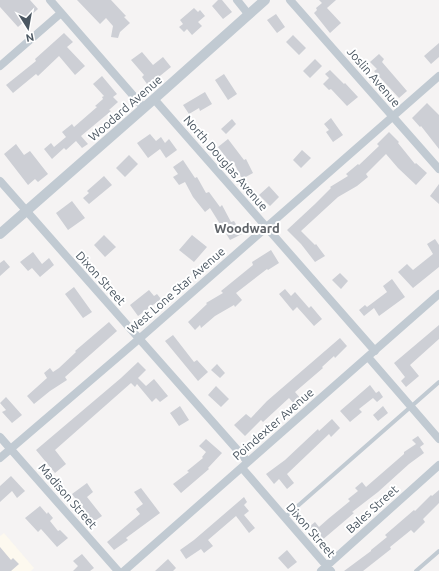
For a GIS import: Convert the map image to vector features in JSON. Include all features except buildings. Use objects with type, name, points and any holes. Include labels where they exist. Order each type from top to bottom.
[{"type":"street","points":[[50,0],[144,108]]},
{"type":"street","points":[[237,0],[249,15]]},
{"type":"street","name":"Woodard Avenue","points":[[0,234],[154,100],[265,0]]},
{"type":"street","name":"Joslin Avenue","points":[[290,0],[439,169]]},
{"type":"street","points":[[0,66],[61,13]]},
{"type":"street","name":"West Lone Star Avenue","points":[[0,458],[139,339],[439,76]]},
{"type":"street","name":"North Douglas Avenue","points":[[154,100],[375,351]]},
{"type":"street","name":"Dixon Street","points":[[0,182],[248,462]]},
{"type":"street","name":"Poindexter Avenue","points":[[124,571],[439,294]]},
{"type":"street","points":[[368,357],[439,439]]},
{"type":"street","name":"Madison Street","points":[[0,437],[118,571]]},
{"type":"street","name":"Bales Street","points":[[326,569],[439,465]]},
{"type":"street","name":"Dixon Street","points":[[242,468],[326,569]]},
{"type":"lane","points":[[284,518],[439,382]]},
{"type":"lane","points":[[416,571],[439,551]]},
{"type":"shaded area","points":[[4,533],[34,568],[31,571],[0,571],[0,536]]},
{"type":"district","name":"Woodward","points":[[247,228]]}]
